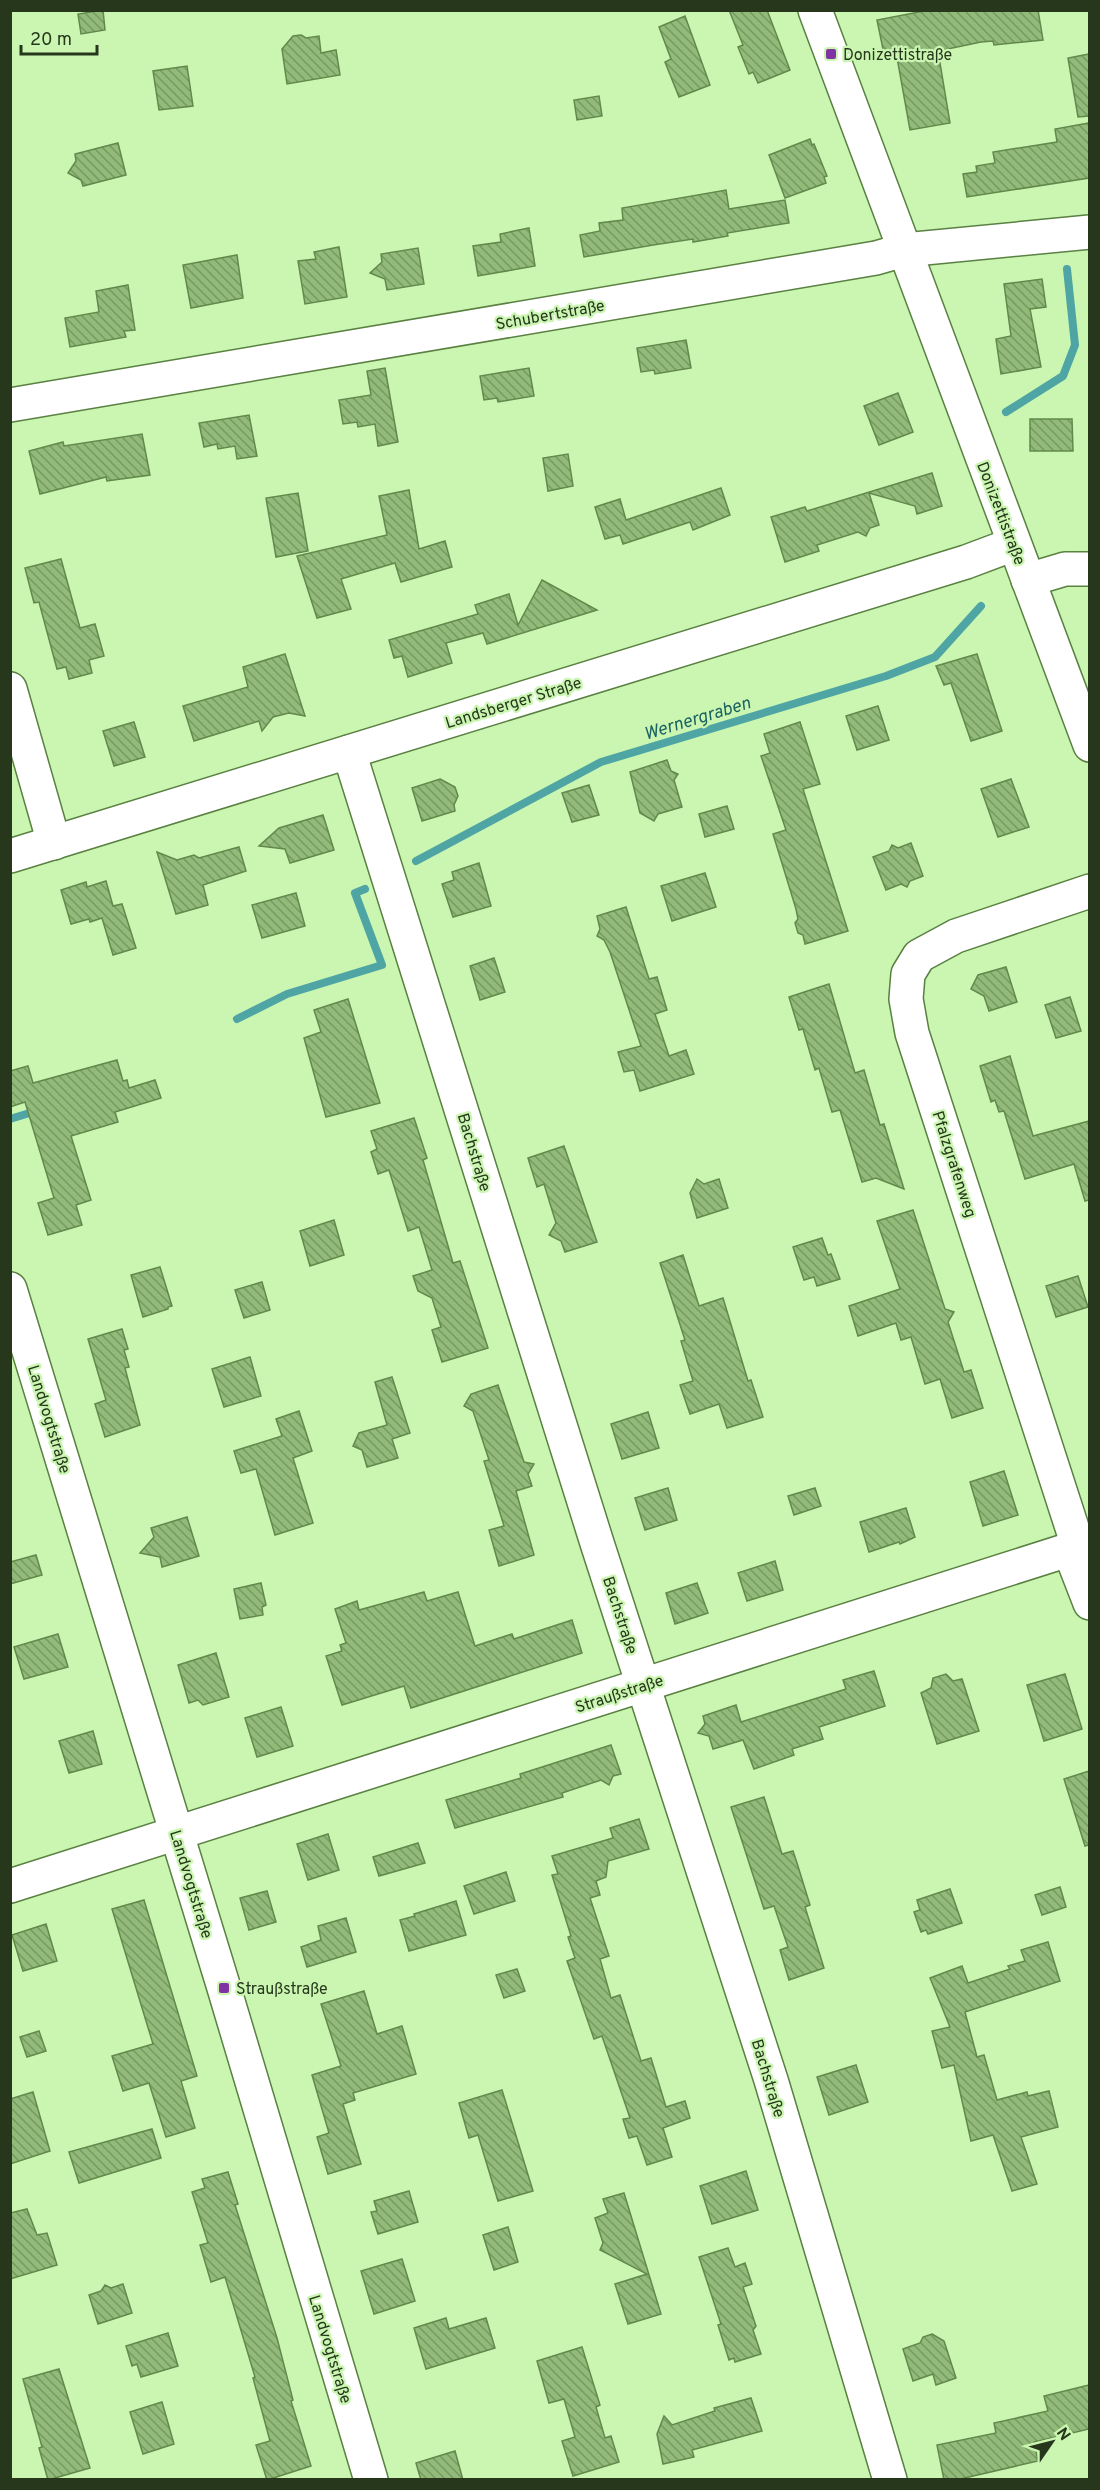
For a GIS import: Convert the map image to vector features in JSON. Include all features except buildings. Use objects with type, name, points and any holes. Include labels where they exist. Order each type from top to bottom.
[{"type":"street","name":"Donizettistraße","points":[[815,10],[1089,745]]},
{"type":"street","name":"Schubertstraße","points":[[10,405],[783,274],[904,250],[1089,231]]},
{"type":"street","name":"Landsberger Straße","points":[[10,856],[966,562],[1014,544]]},
{"type":"street","points":[[1028,580],[1065,569],[1089,569]]},
{"type":"street","points":[[10,689],[54,843]]},
{"type":"street","name":"Bachstraße","points":[[349,752],[643,1685],[771,2080],[890,2480]]},
{"type":"street","name":"Pfalzgrafenweg","points":[[1089,891],[956,936],[919,956],[908,974],[906,999],[912,1033],[1079,1546],[1089,1603]]},
{"type":"street","name":"Landvogtstraße","points":[[10,1289],[177,1834],[370,2480]]},
{"type":"street","name":"Straußstraße","points":[[10,1886],[1079,1546]]},
{"type":"waterway","name":"Wernergraben","points":[[1006,412],[1063,376],[1075,345],[1067,269]]},
{"type":"waterway","name":"Wernergraben","points":[[416,861],[601,762],[886,676],[935,657],[981,606]]},
{"type":"waterway","name":"Wernergraben","points":[[237,1019],[287,994],[382,965],[355,893],[365,889]]},
{"type":"waterway","name":"Wernergraben","points":[[10,1119],[36,1111]]},
{"type":"place","name":"Donizettistraße","points":[[831,54]]},
{"type":"place","name":"Straußstraße","points":[[224,1988]]}]
